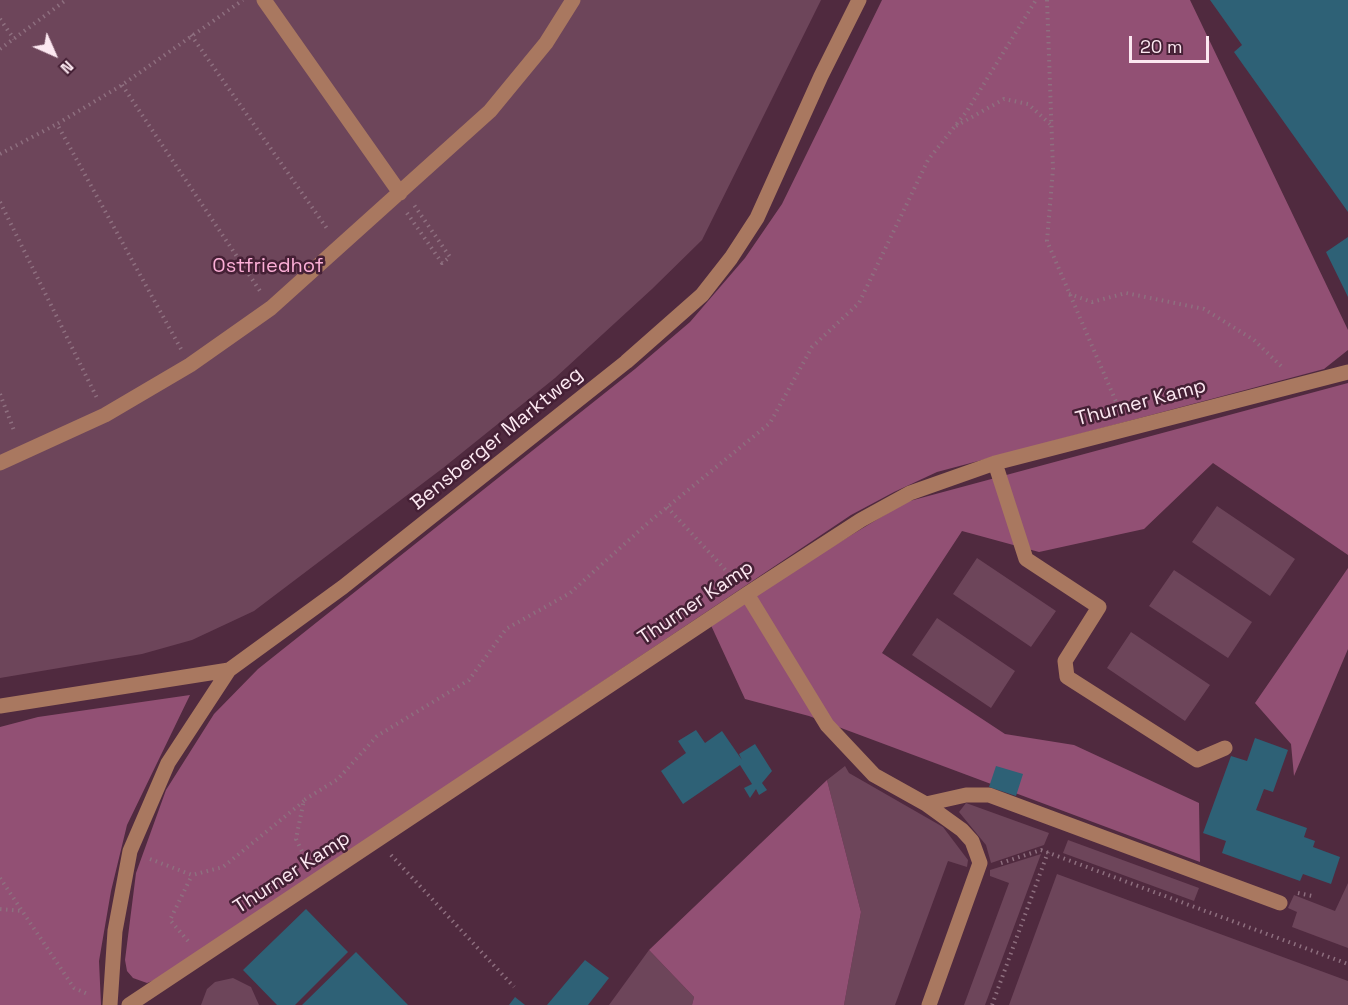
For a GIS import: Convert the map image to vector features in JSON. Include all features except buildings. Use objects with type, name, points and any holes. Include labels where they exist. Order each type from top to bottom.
[{"type":"street","points":[[264,0],[400,193]]},
{"type":"street","points":[[0,463],[105,415],[190,365],[271,308],[490,111],[546,43],[573,0]]},
{"type":"street","name":"Bensberger Marktweg","points":[[0,706],[229,670],[427,521],[626,362],[702,295],[731,258],[757,218],[821,76],[859,0]]},
{"type":"street","name":"Thurner Kamp","points":[[129,1005],[747,594],[861,520],[910,493],[995,463],[1348,372]]},
{"type":"street","points":[[995,463],[1026,559],[1099,607],[1065,661],[1067,677],[1197,760],[1226,748]]},
{"type":"street","points":[[747,594],[827,724],[874,775],[926,804],[962,830],[972,841],[980,863],[929,1005]]},
{"type":"street","points":[[110,1005],[115,931],[130,851],[168,763],[229,670]]},
{"type":"street","points":[[926,804],[966,795],[989,795],[1280,903]]},
{"type":"path","points":[[0,49],[66,0]]},
{"type":"path","points":[[0,154],[57,124],[122,85],[243,0]]},
{"type":"path","points":[[130,851],[192,875],[223,867],[304,800],[338,779],[377,736],[469,680],[506,629],[570,592],[667,507],[770,423],[812,347],[859,303],[928,160],[954,127],[1036,0]]},
{"type":"path","points":[[1047,0],[1053,169],[1047,241],[1127,428]]},
{"type":"path","points":[[0,19],[14,39]]},
{"type":"path","points":[[191,35],[340,247]]},
{"type":"path","points":[[122,85],[271,308]]},
{"type":"path","points":[[954,127],[1004,99],[1028,104],[1051,124]]},
{"type":"path","points":[[57,124],[190,365]]},
{"type":"path","points":[[400,193],[450,257],[442,263],[400,193]]},
{"type":"path","points":[[0,202],[105,415]]},
{"type":"path","points":[[1068,294],[1092,302],[1126,293],[1204,309],[1254,340],[1300,384]]},
{"type":"path","points":[[0,394],[23,454]]},
{"type":"path","points":[[667,507],[747,594]]},
{"type":"path","points":[[304,800],[296,840],[309,867],[312,885]]},
{"type":"path","points":[[380,840],[514,987]]},
{"type":"path","points":[[980,863],[991,866],[1041,850],[1348,964]]},
{"type":"path","points":[[992,1005],[1048,852]]},
{"type":"path","points":[[192,875],[170,920],[191,944],[197,961]]},
{"type":"path","points":[[0,878],[74,988],[92,996]]},
{"type":"path","points":[[0,909],[22,911]]},
{"type":"green space","name":"Ostfriedhof","points":[[0,0],[821,0],[702,240],[555,378],[443,468],[254,611],[192,640],[142,654],[0,678]]},
{"type":"green space","points":[[1217,506],[1295,559],[1270,596],[1192,542]]},
{"type":"green space","points":[[977,558],[1056,611],[1031,647],[953,594]]},
{"type":"green space","points":[[1174,570],[1252,622],[1228,658],[1149,606]]},
{"type":"green space","points":[[937,618],[1015,671],[991,708],[912,655]]},
{"type":"green space","points":[[1131,632],[1210,685],[1185,721],[1107,668]]},
{"type":"green space","points":[[845,766],[849,773],[943,827],[968,860],[967,867],[948,861],[895,1005],[844,1005],[861,912],[827,780]]},
{"type":"green space","points":[[966,803],[1049,833],[1044,845],[991,863],[986,845],[959,812]]},
{"type":"green space","points":[[1068,840],[1199,888],[1194,901],[1063,853]]},
{"type":"green space","points":[[1041,854],[985,1005],[964,1005],[1009,883],[990,876],[990,870]]},
{"type":"green space","points":[[1057,874],[1348,981],[1348,1005],[1009,1005]]},
{"type":"green space","points":[[1348,883],[1348,948],[1292,927],[1297,912],[1288,908],[1294,895],[1335,911]]},
{"type":"green space","points":[[649,950],[694,997],[692,1005],[609,1005]]},
{"type":"green space","points":[[233,978],[251,987],[259,1005],[201,1005],[207,989],[215,982]]},
{"type":"shaded area","points":[[882,0],[1190,0],[1348,330],[1348,350],[1324,369],[937,472],[894,492],[851,515],[160,978],[147,983],[133,978],[127,971],[125,960],[136,873],[166,790],[214,714],[258,669],[635,369],[690,322],[745,258],[782,204]]},
{"type":"shaded area","points":[[1348,383],[1348,555],[1213,463],[1144,529],[1039,552],[962,531],[882,653],[1005,734],[1074,745],[1199,803],[1200,862],[809,716],[745,699],[709,621],[906,502]]},
{"type":"shaded area","points":[[1348,568],[1348,649],[1294,776],[1291,744],[1255,703]]},
{"type":"shaded area","points":[[190,695],[127,825],[111,891],[99,961],[101,1005],[0,1005],[0,727],[38,717]]},
{"type":"shaded area","points":[[827,780],[861,912],[844,1005],[692,1005],[694,997],[649,950]]}]
